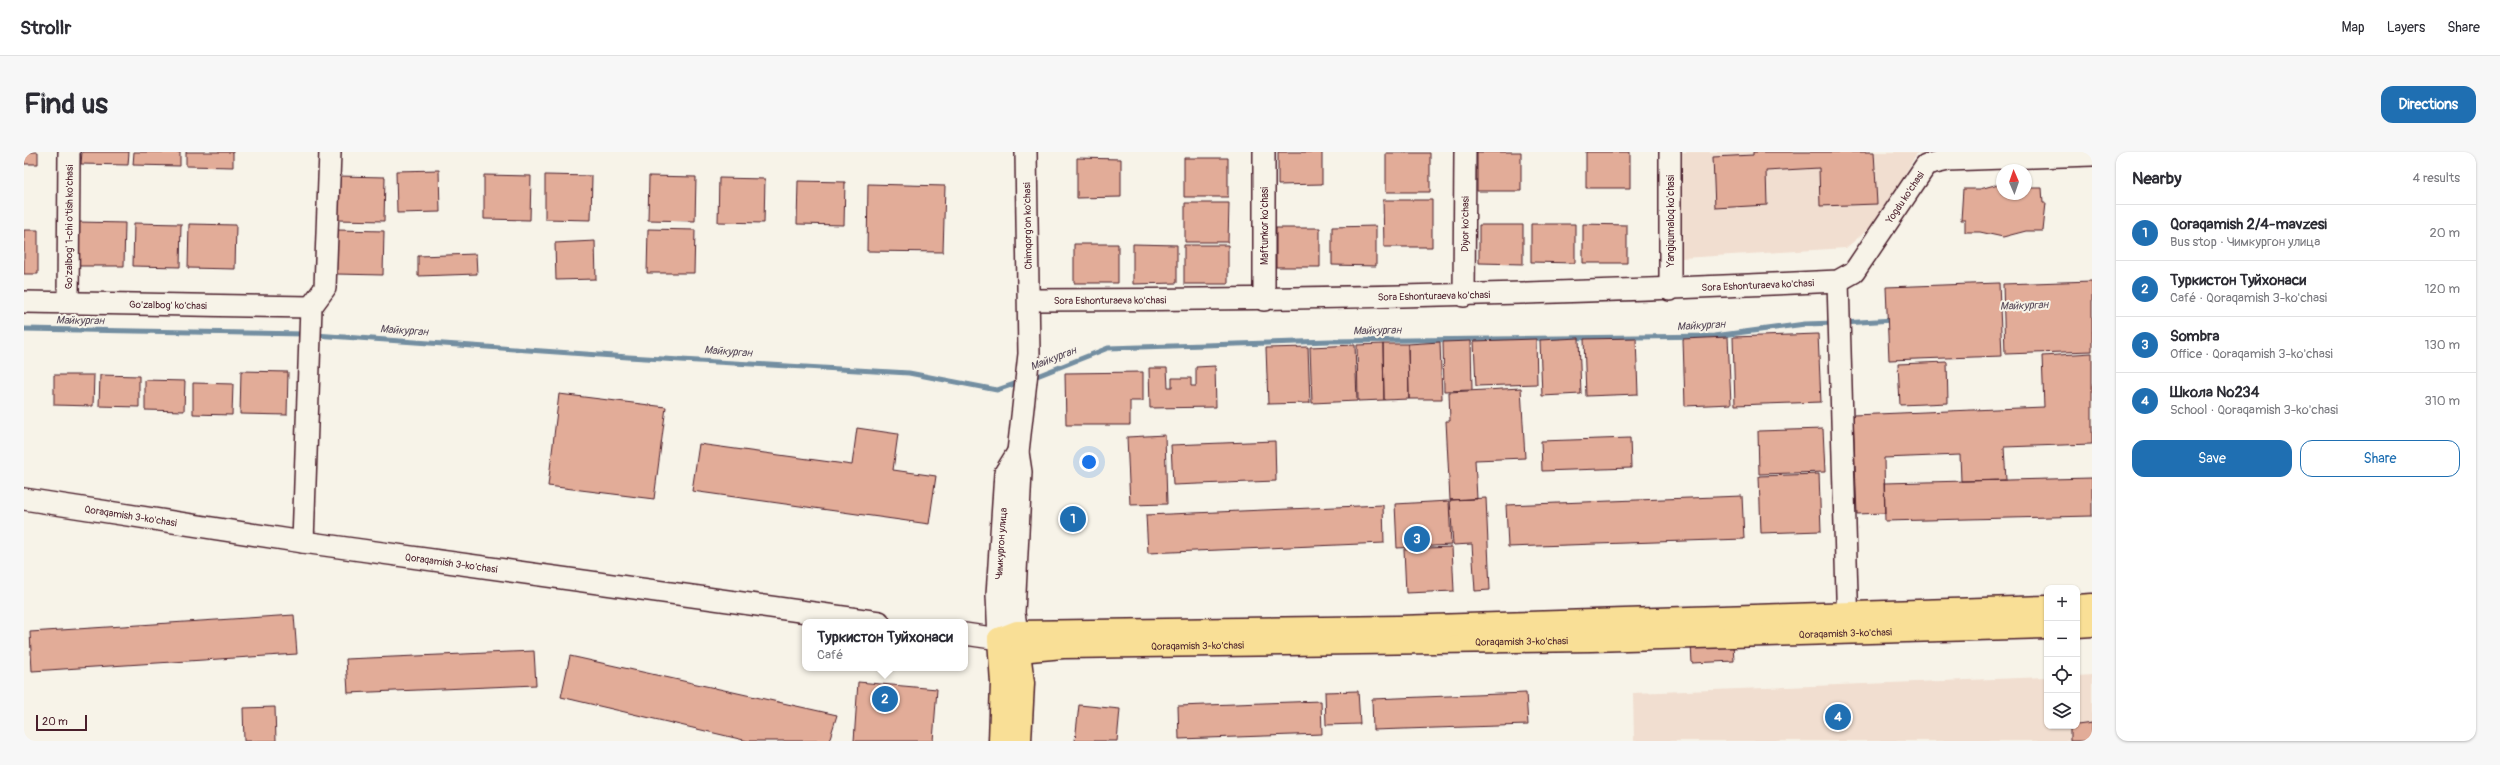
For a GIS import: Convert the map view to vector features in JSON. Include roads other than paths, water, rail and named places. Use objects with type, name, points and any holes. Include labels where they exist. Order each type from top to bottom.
[{"type":"main road","points":[[2080,606],[2092,605]]},
{"type":"main road","name":"Qoraqamish 3-ko'chasi","points":[[1012,641],[1063,647],[1591,640],[1847,623],[2044,607]]},
{"type":"main road","name":"Qoraqamish 3-ko'chasi","points":[[1847,623],[2044,627]]},
{"type":"main road","points":[[2080,626],[2092,626]]},
{"type":"main road","points":[[1000,741],[1002,683],[1012,641]]},
{"type":"main road","points":[[1012,641],[1023,706],[1020,741]]},
{"type":"street","name":"Go'zalbog' 1-chi o'tish ko'chasi","points":[[68,302],[69,152]]},
{"type":"street","points":[[303,542],[311,307],[325,288],[330,152]]},
{"type":"street","name":"Chimqorg'on ko'chasi","points":[[1026,152],[1029,300]]},
{"type":"street","name":"Maftunkor ko'chasi","points":[[1264,152],[1264,300]]},
{"type":"street","name":"Diyor ko'chasi","points":[[1464,296],[1465,152]]},
{"type":"street","name":"Yangiqumaloq ko'chasi","points":[[1670,152],[1670,290]]},
{"type":"street","name":"Yogdu ko'chasi","points":[[1838,281],[1854,272],[1926,165],[1948,160],[2092,155]]},
{"type":"street","points":[[1838,281],[1847,623]]},
{"type":"street","name":"Sora Eshonturaeva ko'chasi","points":[[1029,300],[1264,300],[1464,296],[1670,290],[1838,281]]},
{"type":"street","name":"Чимкургон улица","points":[[1012,641],[1021,472],[1018,452],[1027,382],[1029,300]]},
{"type":"street","name":"Go'zalbog' ko'chasi","points":[[24,302],[311,307]]},
{"type":"street","name":"Qoraqamish 3-ko'chasi","points":[[24,499],[303,542],[857,619]]},
{"type":"street","name":"Qoraqamish 3-ko'chasi","points":[[968,634],[1012,641]]},
{"type":"waterway","name":"Майкурган","points":[[1843,323],[1893,320]]},
{"type":"waterway","name":"Майкурган","points":[[1032,378],[1108,348],[1331,341],[1714,336],[1805,324],[1835,323]]},
{"type":"waterway","name":"Майкурган","points":[[24,329],[305,334]]},
{"type":"waterway","name":"Майкурган","points":[[315,335],[628,357],[909,373],[997,390],[1020,382]]},
{"type":"place","name":"Qoraqamish 2/4-mavzesi","points":[[1073,519]]},
{"type":"place","name":"Sombra","points":[[1417,539]]},
{"type":"place","name":"Туркистон Туйхонаси","points":[[885,699]]},
{"type":"place","name":"Школа №234","points":[[1838,717]]}]
